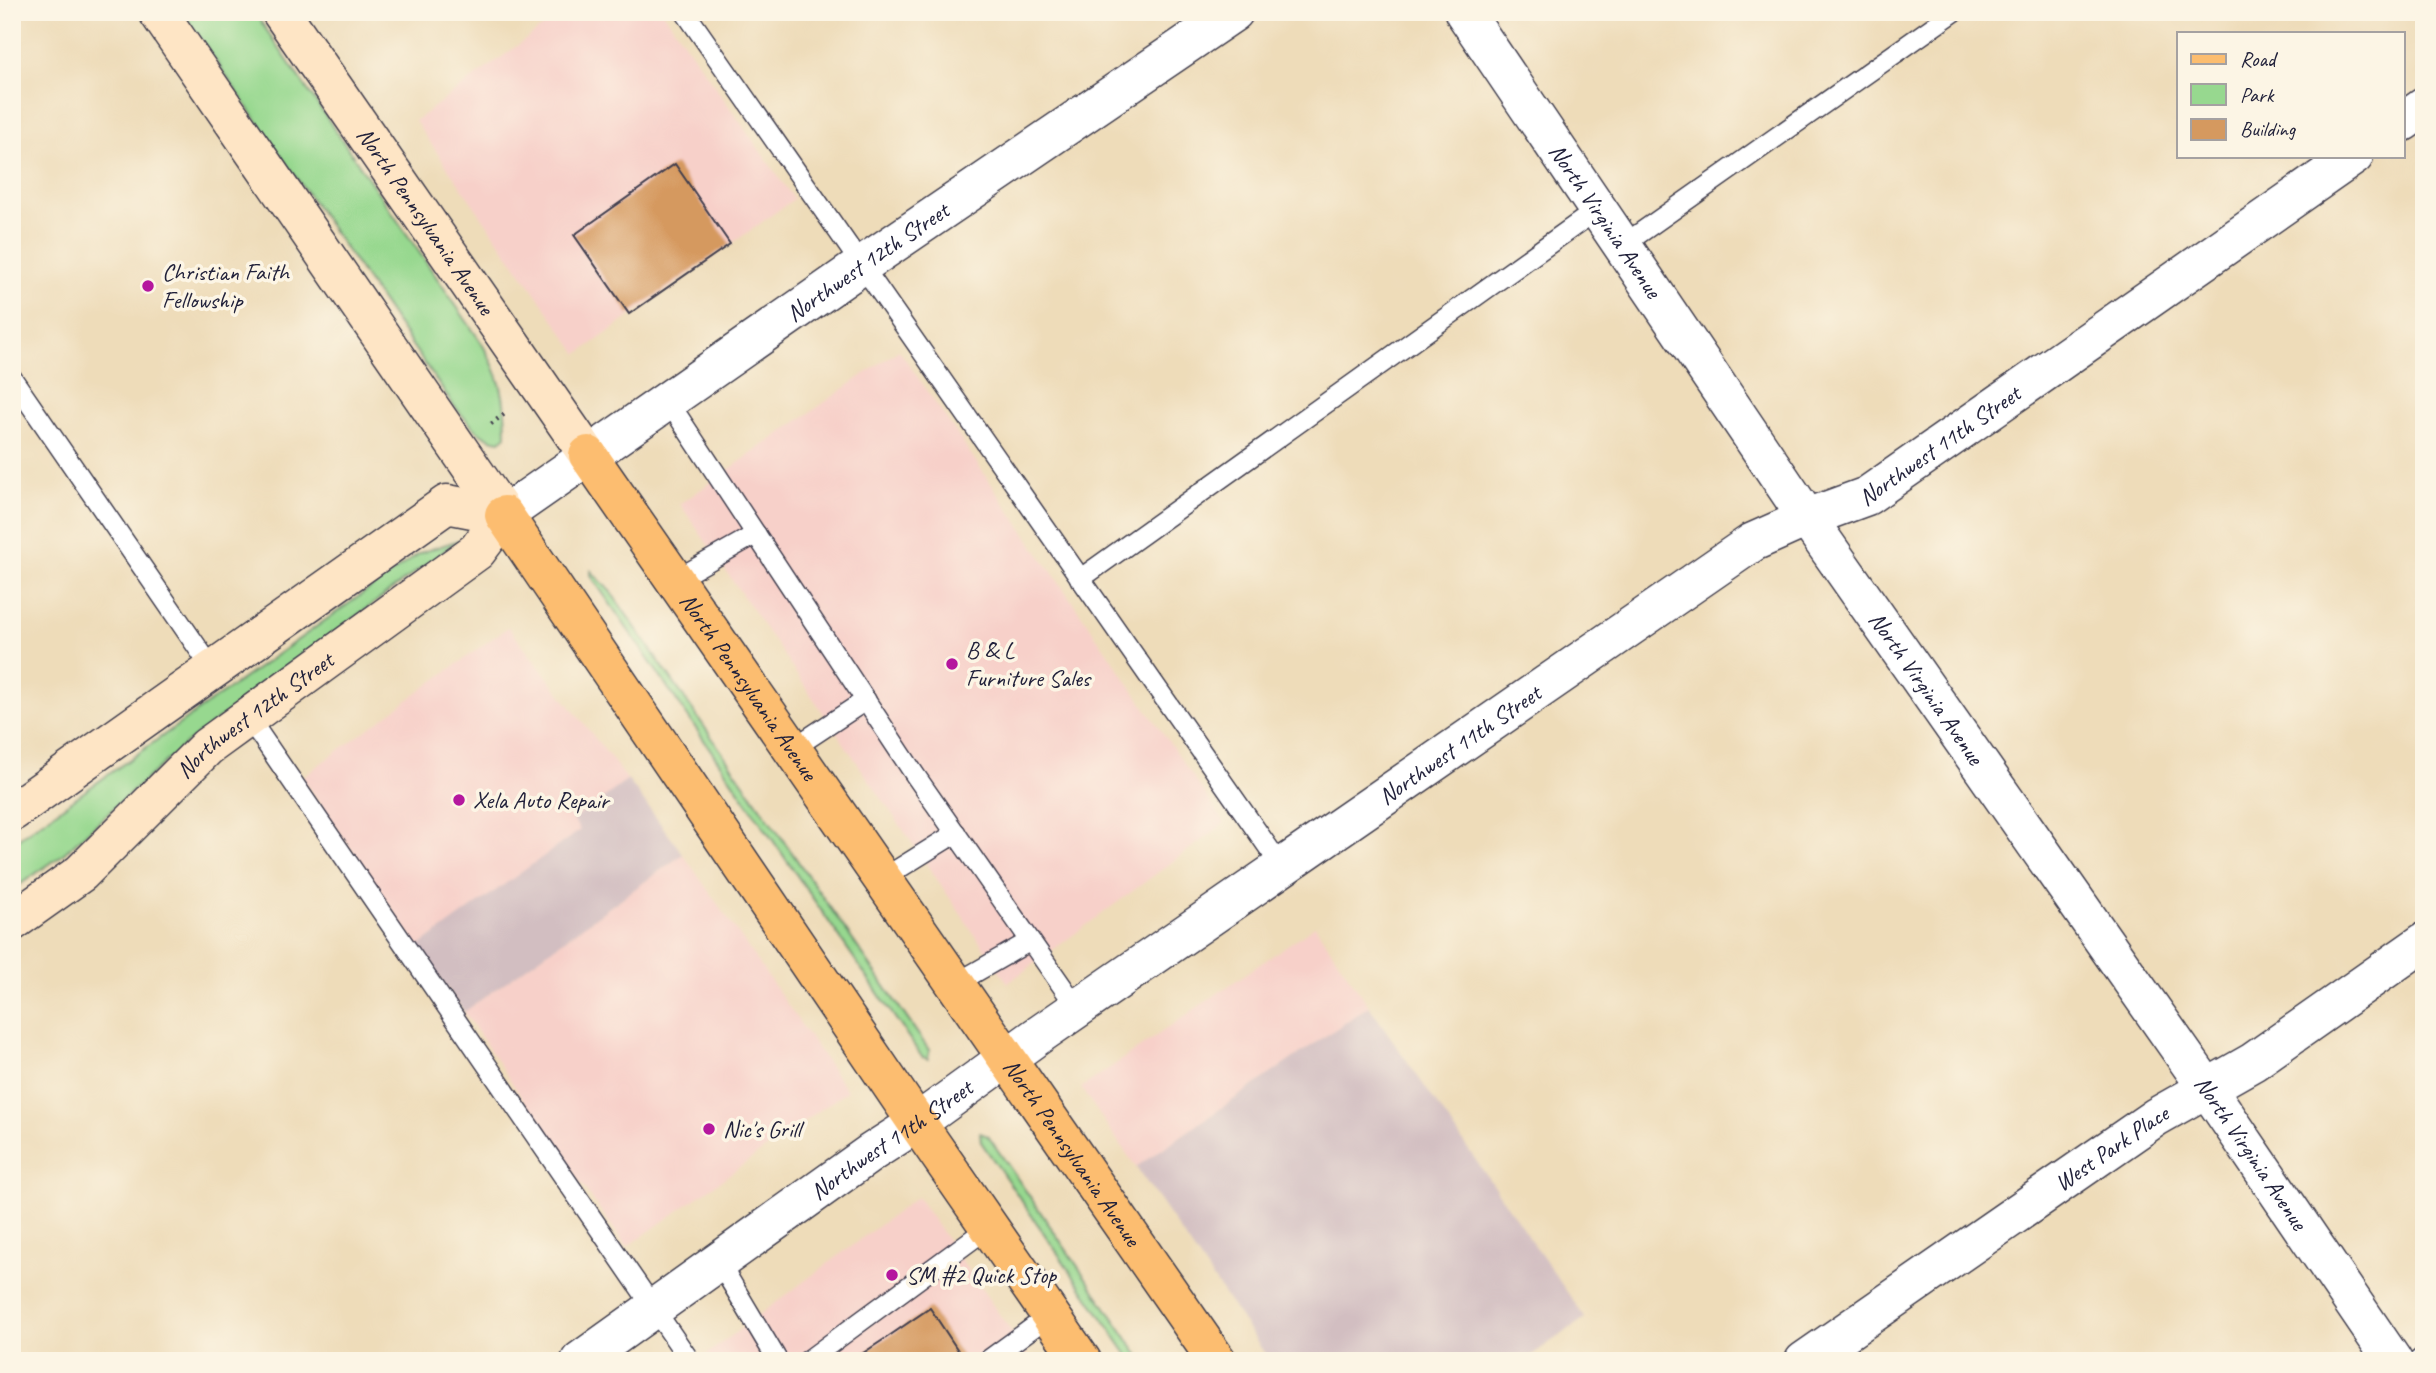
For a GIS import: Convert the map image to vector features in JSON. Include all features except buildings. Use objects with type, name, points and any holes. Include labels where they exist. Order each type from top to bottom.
[{"type":"main road","name":"North Pennsylvania Avenue","points":[[588,455],[1217,1361]]},
{"type":"main road","points":[[504,515],[1082,1361]]},
{"type":"street","points":[[158,12],[504,515]]},
{"type":"street","name":"North Pennsylvania Avenue","points":[[281,12],[588,455]]},
{"type":"street","name":"Northwest 12th Street","points":[[12,922],[81,873],[207,747],[477,551],[504,515],[862,265],[1234,12]]},
{"type":"street","name":"North Virginia Avenue","points":[[1464,12],[1807,518],[2207,1088],[2393,1361]]},
{"type":"street","points":[[2404,121],[2424,107]]},
{"type":"street","name":"Northwest 11th Street","points":[[580,1361],[872,1152],[1753,542],[1867,496],[2351,158]]},
{"type":"street","points":[[12,812],[447,504],[504,515]]},
{"type":"street","name":"West Park Place","points":[[1804,1361],[2156,1117],[2253,1062],[2424,942]]},
{"type":"lane","points":[[685,12],[1282,867]]},
{"type":"lane","points":[[1623,245],[1954,12]]},
{"type":"lane","points":[[1080,579],[1598,209]]},
{"type":"lane","points":[[12,378],[213,670]]},
{"type":"lane","points":[[668,401],[866,700],[1078,1009]]},
{"type":"lane","points":[[675,580],[756,534]]},
{"type":"lane","points":[[792,749],[866,700]]},
{"type":"lane","points":[[248,717],[690,1361]]},
{"type":"lane","points":[[883,879],[956,833]]},
{"type":"lane","points":[[955,984],[1030,941]]},
{"type":"lane","points":[[807,1361],[989,1227]]},
{"type":"lane","points":[[719,1262],[778,1361]]},
{"type":"lane","points":[[987,1361],[1050,1315]]},
{"type":"lane","points":[[2418,1361],[2424,1356]]},
{"type":"shaded area","points":[[563,12],[663,12],[794,199],[578,354],[415,121]]},
{"type":"shaded area","name":"B & L Furniture Sales","points":[[899,350],[1225,823],[1008,983],[680,504]]},
{"type":"shaded area","name":"Xela Auto Repair","points":[[508,627],[628,780],[574,820],[581,830],[418,947],[302,777]]},
{"type":"shaded area","points":[[628,780],[683,854],[464,1012],[418,947],[580,830],[573,820]]},
{"type":"shaded area","points":[[683,854],[847,1091],[627,1247],[464,1012]]},
{"type":"shaded area","points":[[1315,926],[1369,1006],[1136,1167],[1081,1088]]},
{"type":"shaded area","points":[[1369,1006],[1585,1318],[1523,1361],[1270,1361],[1136,1167]]},
{"type":"shaded area","name":"SM #2 Quick Stop","points":[[917,1197],[1032,1361],[706,1361],[703,1357]]},
{"type":"green space","points":[[182,12],[254,12],[481,342],[498,376],[503,398],[506,436],[500,441],[480,433],[454,406]]},
{"type":"green space","points":[[459,540],[186,743],[61,856],[12,890],[12,843],[420,553]]},
{"type":"green space","points":[[591,571],[610,591],[929,1050],[928,1059],[922,1057],[591,576]]},
{"type":"green space","points":[[980,1133],[988,1136],[1143,1361],[1132,1361],[981,1142]]},
{"type":"place","name":"Christian Faith Fellowship","points":[[148,286]]},
{"type":"place","name":"B & L Furniture Sales","points":[[952,664]]},
{"type":"place","name":"Xela Auto Repair","points":[[459,800]]},
{"type":"place","name":"Nic's Grill","points":[[709,1129]]},
{"type":"place","name":"SM #2 Quick Stop","points":[[892,1275]]}]
